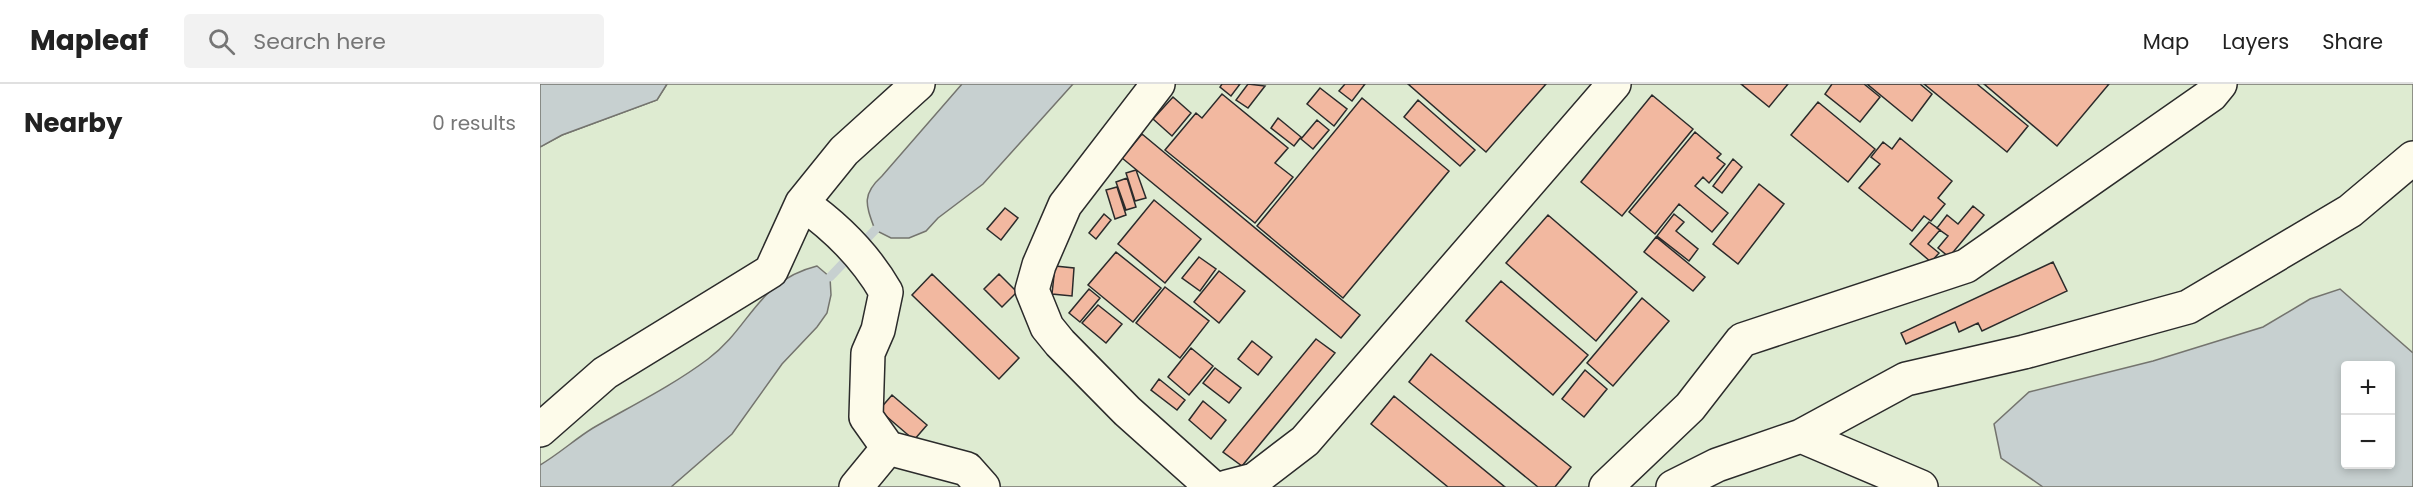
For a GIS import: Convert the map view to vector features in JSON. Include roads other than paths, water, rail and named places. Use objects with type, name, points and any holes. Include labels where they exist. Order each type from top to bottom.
[{"type":"street","points":[[540,430],[606,373],[771,272],[802,203],[844,151],[918,84]]},
{"type":"street","points":[[1158,84],[1065,205],[1039,265],[1032,290],[1047,327],[1060,343],[1127,411],[1212,487]]},
{"type":"street","points":[[1227,487],[1254,480],[1305,441],[1614,84]]},
{"type":"street","points":[[1605,487],[1690,407],[1742,340],[1966,266],[2211,95],[2220,84]]},
{"type":"street","points":[[1673,487],[1717,465],[1801,436],[1906,379],[2024,352],[2188,307],[2350,211],[2413,158]]},
{"type":"street","points":[[802,203],[831,224],[878,278],[886,292],[878,330],[868,352],[866,417],[888,448],[967,469],[983,487]]},
{"type":"street","points":[[1801,436],[1921,487]]},
{"type":"street","points":[[856,487],[888,448]]},
{"type":"waterway","points":[[830,277],[875,230]]}]
